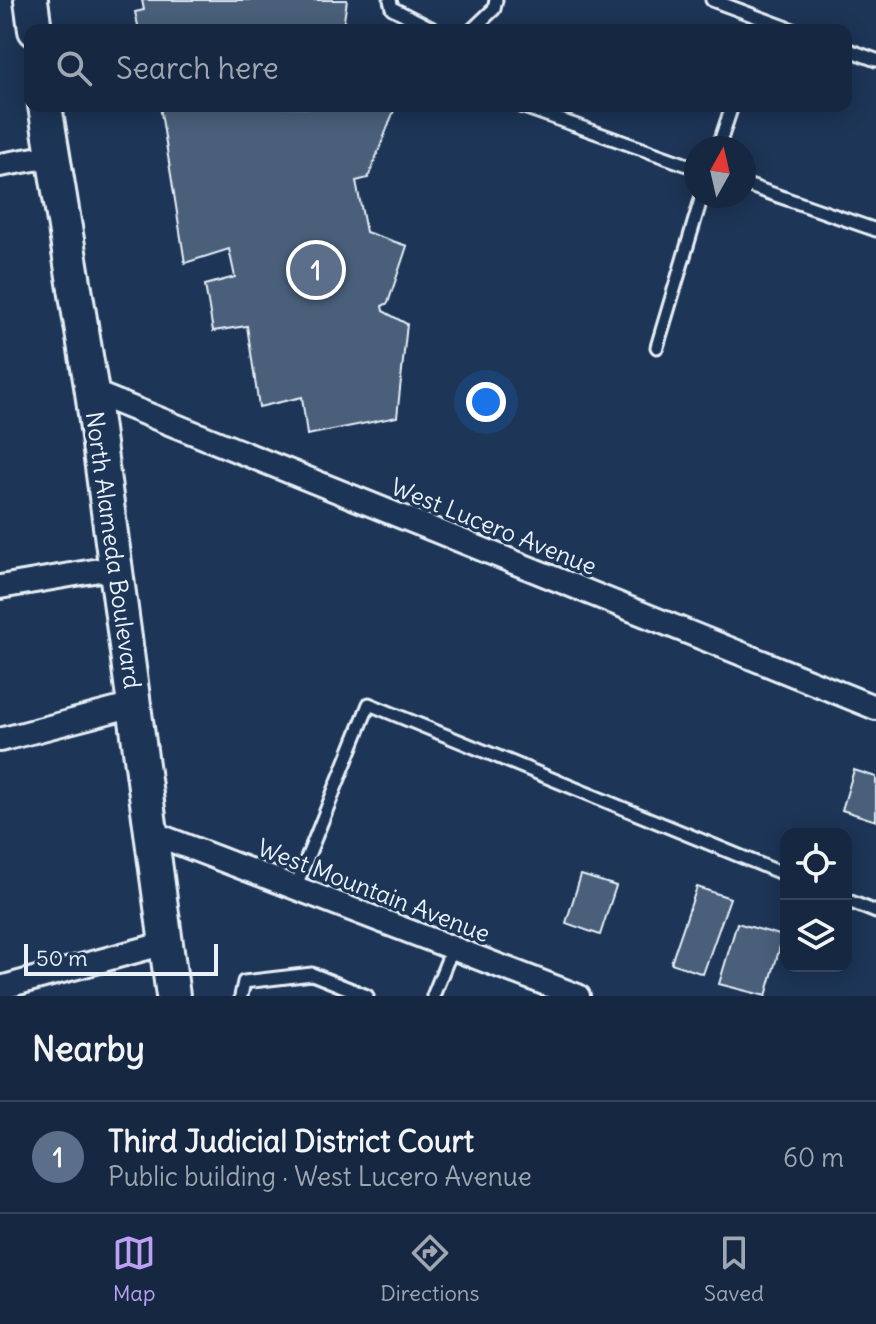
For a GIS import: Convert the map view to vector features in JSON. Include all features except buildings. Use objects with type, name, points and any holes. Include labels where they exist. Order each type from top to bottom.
[{"type":"main road","points":[[31,0],[34,24]]},
{"type":"main road","name":"North Alameda Boulevard","points":[[46,112],[92,392],[173,996]]},
{"type":"street","points":[[0,165],[52,156]]},
{"type":"street","name":"West Lucero Avenue","points":[[92,392],[876,708]]},
{"type":"street","points":[[0,587],[117,567]]},
{"type":"street","points":[[0,740],[134,705]]},
{"type":"street","name":"West Mountain Avenue","points":[[152,833],[578,996]]},
{"type":"street","points":[[0,988],[166,943]]},
{"type":"lane","points":[[390,0],[392,8],[423,24]]},
{"type":"lane","points":[[478,24],[494,9],[496,0]]},
{"type":"lane","points":[[712,0],[761,24]]},
{"type":"lane","points":[[852,51],[876,60]]},
{"type":"lane","points":[[538,112],[684,164]]},
{"type":"lane","points":[[722,136],[730,112]]},
{"type":"lane","points":[[756,188],[876,230]]},
{"type":"lane","points":[[657,347],[698,208]]},
{"type":"lane","points":[[295,888],[369,704],[780,873]]},
{"type":"lane","points":[[852,902],[876,912]]},
{"type":"lane","points":[[433,996],[452,949]]},
{"type":"lane","points":[[241,996],[244,982],[312,974],[367,996]]},
{"type":"place","name":"Third Judicial District Court","points":[[316,270]]}]
